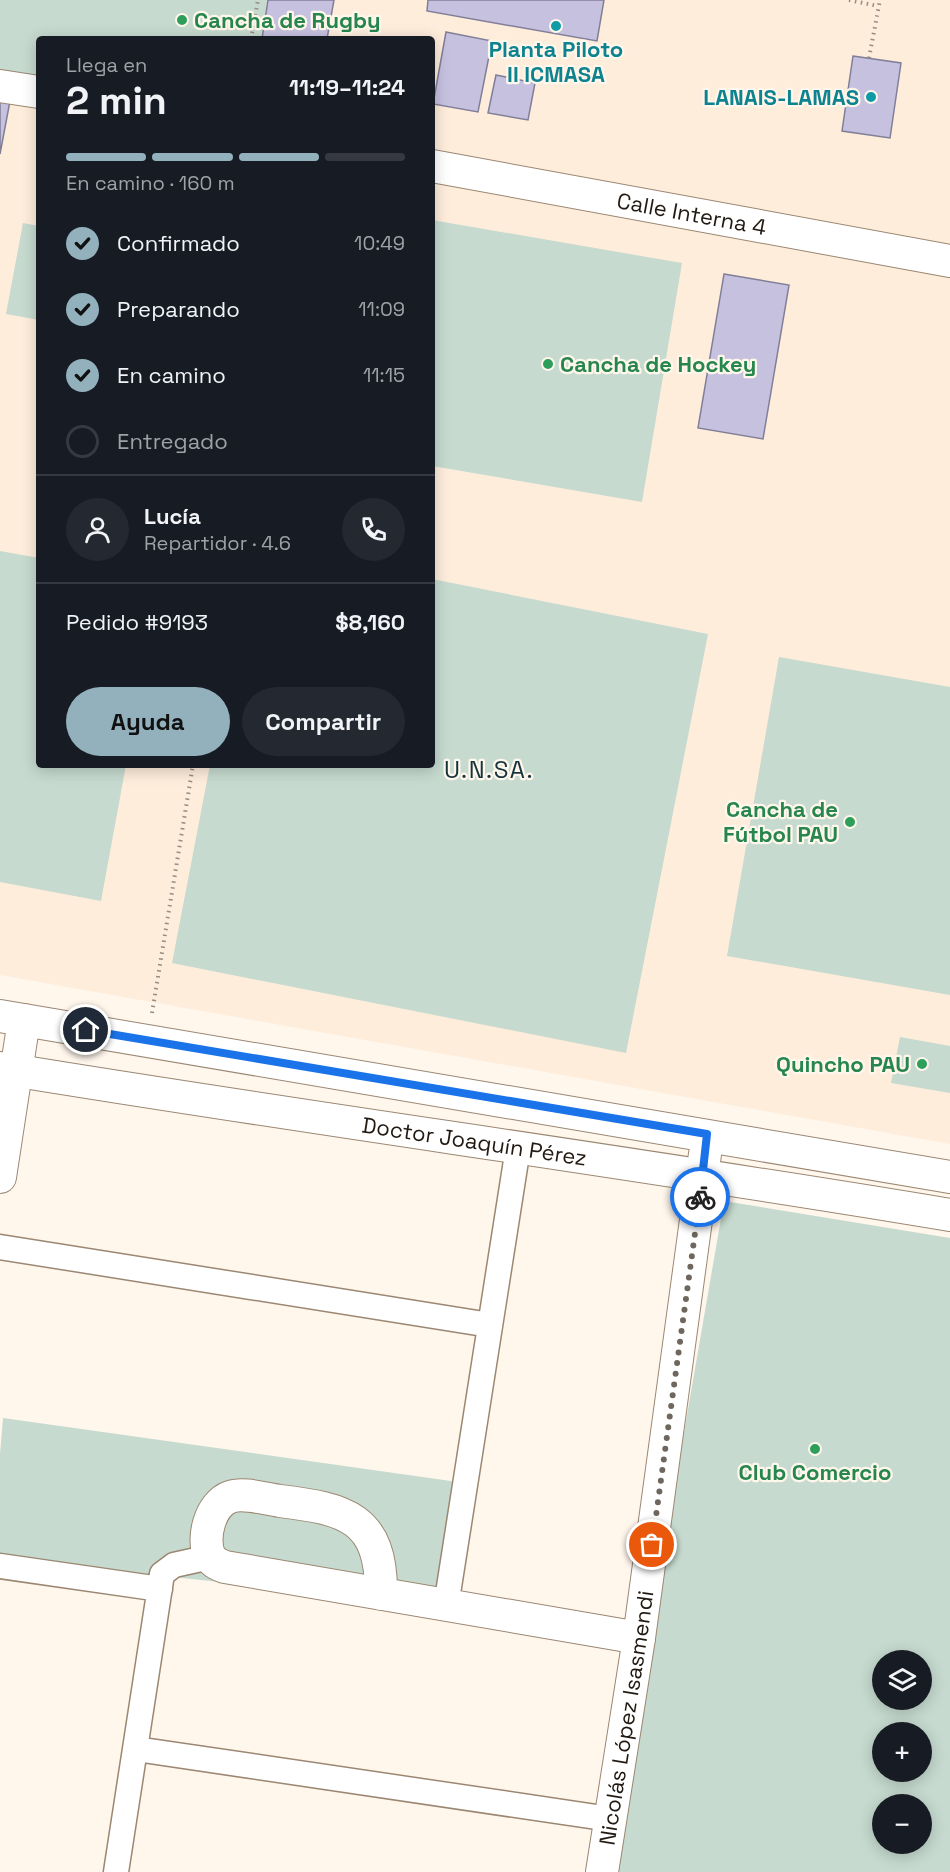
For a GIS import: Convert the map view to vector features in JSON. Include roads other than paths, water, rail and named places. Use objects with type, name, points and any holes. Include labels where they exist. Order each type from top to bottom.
[{"type":"street","points":[[0,87],[36,92]]},
{"type":"street","name":"Calle Interna 4","points":[[435,167],[950,261]]},
{"type":"street","points":[[0,1177],[12,1018]]},
{"type":"street","name":"Doctor Joaquín Pérez","points":[[12,1018],[950,1177]]},
{"type":"street","name":"Doctor Joaquín Pérez","points":[[8,1069],[518,1148],[703,1174],[950,1215]]},
{"type":"street","name":"Nicolás López Isasmendi","points":[[602,1872],[639,1638],[707,1134]]},
{"type":"street","points":[[446,1606],[518,1148]]},
{"type":"street","points":[[0,1247],[490,1325]]},
{"type":"street","points":[[381,1594],[377,1554],[358,1524],[343,1512],[327,1507],[241,1496],[229,1497],[215,1508],[211,1515],[208,1539],[210,1557],[215,1563],[225,1567],[446,1606],[639,1638]]},
{"type":"street","points":[[116,1872],[162,1574],[174,1566],[210,1557]]},
{"type":"street","points":[[0,1566],[160,1589]]},
{"type":"street","points":[[136,1749],[610,1819]]},
{"type":"place","name":"Cancha de Rugby","points":[[182,20]]},
{"type":"place","name":"Planta Piloto II ICMASA","points":[[556,26]]},
{"type":"place","name":"LANAIS-LAMAS","points":[[871,97]]},
{"type":"place","name":"Cancha de Hockey","points":[[548,364]]},
{"type":"place","name":"Cancha de Fútbol PAU","points":[[850,822]]},
{"type":"place","name":"Quincho PAU","points":[[922,1064]]},
{"type":"place","name":"Club Comercio","points":[[815,1449]]},
{"type":"district","name":"U.N.SA.","points":[[489,770]]}]
